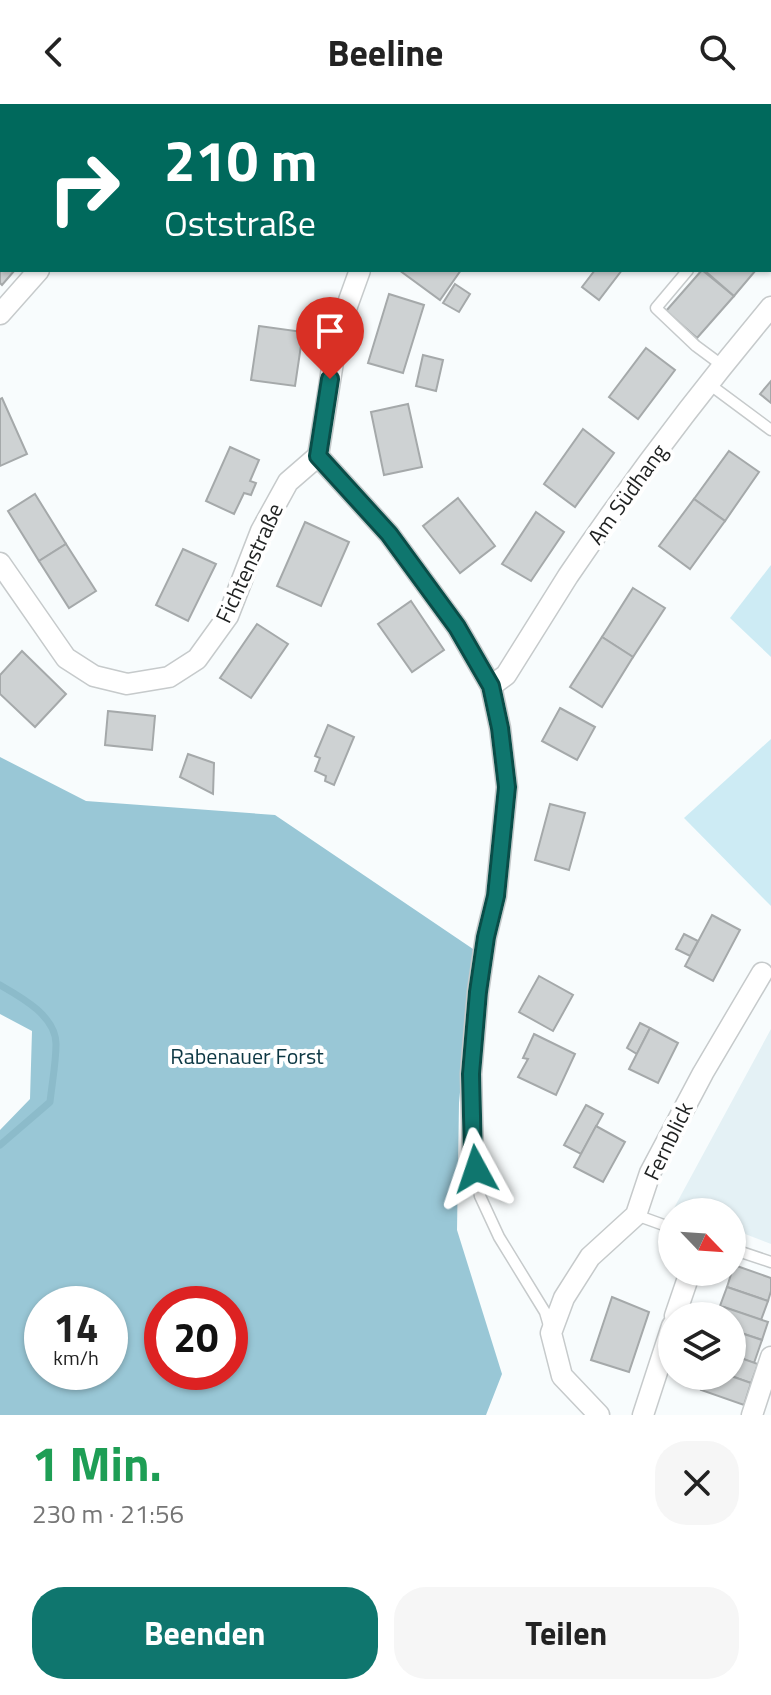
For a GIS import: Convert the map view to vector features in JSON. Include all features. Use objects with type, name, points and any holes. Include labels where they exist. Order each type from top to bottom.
[{"type":"street","points":[[0,314],[37,272]]},
{"type":"street","points":[[359,272],[338,331],[318,456],[389,534],[457,627],[491,686],[500,728],[507,787],[496,896],[478,992],[471,1074],[473,1157]]},
{"type":"street","name":"Am Südhang","points":[[491,686],[506,675],[568,577],[624,497],[723,366],[768,315]]},
{"type":"street","name":"Fichtenstraße","points":[[0,563],[66,658],[94,676],[127,684],[169,677],[197,659],[228,616],[261,531],[288,482],[318,456]]},
{"type":"street","name":"Fernblick","points":[[551,1333],[564,1298],[590,1257],[636,1215],[650,1173],[711,1059],[762,973]]},
{"type":"street","points":[[551,1333],[562,1376],[599,1415]]},
{"type":"street","points":[[752,1415],[771,1357]]},
{"type":"street","points":[[643,1415],[658,1369]]},
{"type":"lane","points":[[686,272],[656,308],[696,346],[723,366]]},
{"type":"lane","points":[[709,384],[771,430]]},
{"type":"lane","points":[[473,1157],[480,1196],[499,1237],[545,1312],[551,1333]]},
{"type":"lane","points":[[636,1215],[658,1223]]},
{"type":"lane","points":[[746,1254],[771,1262]]},
{"type":"shaded area","points":[[771,565],[771,657],[730,618]]},
{"type":"shaded area","points":[[771,739],[771,906],[684,818]]},
{"type":"shaded area","points":[[771,1029],[771,1244],[746,1234],[746,1198],[679,1198]]},
{"type":"green space","name":"Rabenauer Forst","points":[[0,757],[86,801],[275,815],[473,949],[459,1103],[457,1230],[502,1374],[486,1415],[0,1415],[0,1130],[30,1099],[32,1031],[0,1014]]},
{"type":"building","points":[[0,272],[13,272],[2,285]]},
{"type":"building","points":[[402,272],[460,272],[440,300]]},
{"type":"building","points":[[593,272],[620,272],[599,300],[582,287]]},
{"type":"building","points":[[700,272],[704,272],[734,296],[697,338],[666,311]]},
{"type":"building","points":[[706,272],[754,272],[734,296]]},
{"type":"building","points":[[455,284],[470,294],[459,312],[443,303]]},
{"type":"building","points":[[389,294],[424,305],[403,373],[368,363]]},
{"type":"building","points":[[259,326],[303,332],[295,386],[251,380]]},
{"type":"building","points":[[646,348],[675,370],[638,419],[609,397]]},
{"type":"building","points":[[423,355],[443,360],[436,391],[416,386]]},
{"type":"building","points":[[771,381],[771,403],[760,394]]},
{"type":"building","points":[[0,399],[27,454],[0,466]]},
{"type":"building","points":[[408,404],[422,467],[384,475],[371,412]]},
{"type":"building","points":[[583,429],[614,453],[575,507],[544,484]]},
{"type":"building","points":[[230,447],[259,460],[250,481],[256,483],[251,495],[244,493],[234,514],[206,501]]},
{"type":"building","points":[[729,451],[759,472],[725,521],[694,499]]},
{"type":"building","points":[[35,494],[66,544],[39,561],[8,511]]},
{"type":"building","points":[[458,498],[495,546],[460,573],[423,526]]},
{"type":"building","points":[[694,499],[725,521],[690,569],[659,546]]},
{"type":"building","points":[[536,512],[564,532],[531,581],[502,564]]},
{"type":"building","points":[[305,522],[349,542],[321,606],[277,586]]},
{"type":"building","points":[[66,544],[96,591],[69,608],[39,561]]},
{"type":"building","points":[[183,549],[216,564],[188,621],[156,605]]},
{"type":"building","points":[[633,588],[665,608],[633,657],[602,637]]},
{"type":"building","points":[[411,601],[444,650],[412,672],[378,624]]},
{"type":"building","points":[[257,624],[288,644],[251,698],[220,678]]},
{"type":"building","points":[[602,637],[633,657],[602,707],[570,687]]},
{"type":"building","points":[[22,651],[66,694],[35,727],[0,694],[0,675]]},
{"type":"building","points":[[560,708],[595,727],[577,760],[542,741]]},
{"type":"building","points":[[108,711],[155,716],[152,750],[105,745]]},
{"type":"building","points":[[328,725],[354,737],[334,785],[325,781],[326,776],[315,771],[320,758],[315,756]]},
{"type":"building","points":[[188,754],[214,763],[213,794],[180,777]]},
{"type":"building","points":[[550,804],[585,813],[569,870],[535,860]]},
{"type":"building","points":[[712,915],[740,930],[713,981],[685,966]]},
{"type":"building","points":[[684,934],[698,941],[690,956],[676,949]]},
{"type":"building","points":[[539,976],[573,995],[553,1031],[519,1012]]},
{"type":"building","points":[[640,1023],[650,1028],[637,1054],[627,1048]]},
{"type":"building","points":[[650,1028],[678,1043],[658,1083],[629,1069]]},
{"type":"building","points":[[534,1034],[575,1054],[556,1095],[518,1077],[528,1059],[523,1058]]},
{"type":"building","points":[[586,1105],[603,1114],[581,1154],[564,1145]]},
{"type":"building","points":[[596,1126],[625,1142],[603,1182],[574,1167]]},
{"type":"building","points":[[746,1269],[771,1278],[768,1301],[727,1287],[746,1286]]},
{"type":"building","points":[[727,1287],[768,1301],[761,1320],[746,1315],[746,1302],[721,1302]]},
{"type":"building","points":[[612,1297],[649,1312],[629,1372],[591,1360]]},
{"type":"building","points":[[746,1314],[768,1322],[762,1340],[746,1335]]},
{"type":"building","points":[[746,1335],[762,1340],[754,1363],[746,1360]]},
{"type":"building","points":[[746,1360],[758,1364],[751,1383],[746,1381]]},
{"type":"building","points":[[746,1381],[751,1383],[744,1405],[701,1390],[746,1390]]},
{"type":"waterway","points":[[0,985],[44,1016],[56,1044],[50,1102],[0,1145]]},
{"type":"route","points":[[330,379],[318,456],[389,534],[457,627],[491,686],[500,728],[507,787],[496,896],[478,992],[471,1074],[476,1169]]}]
